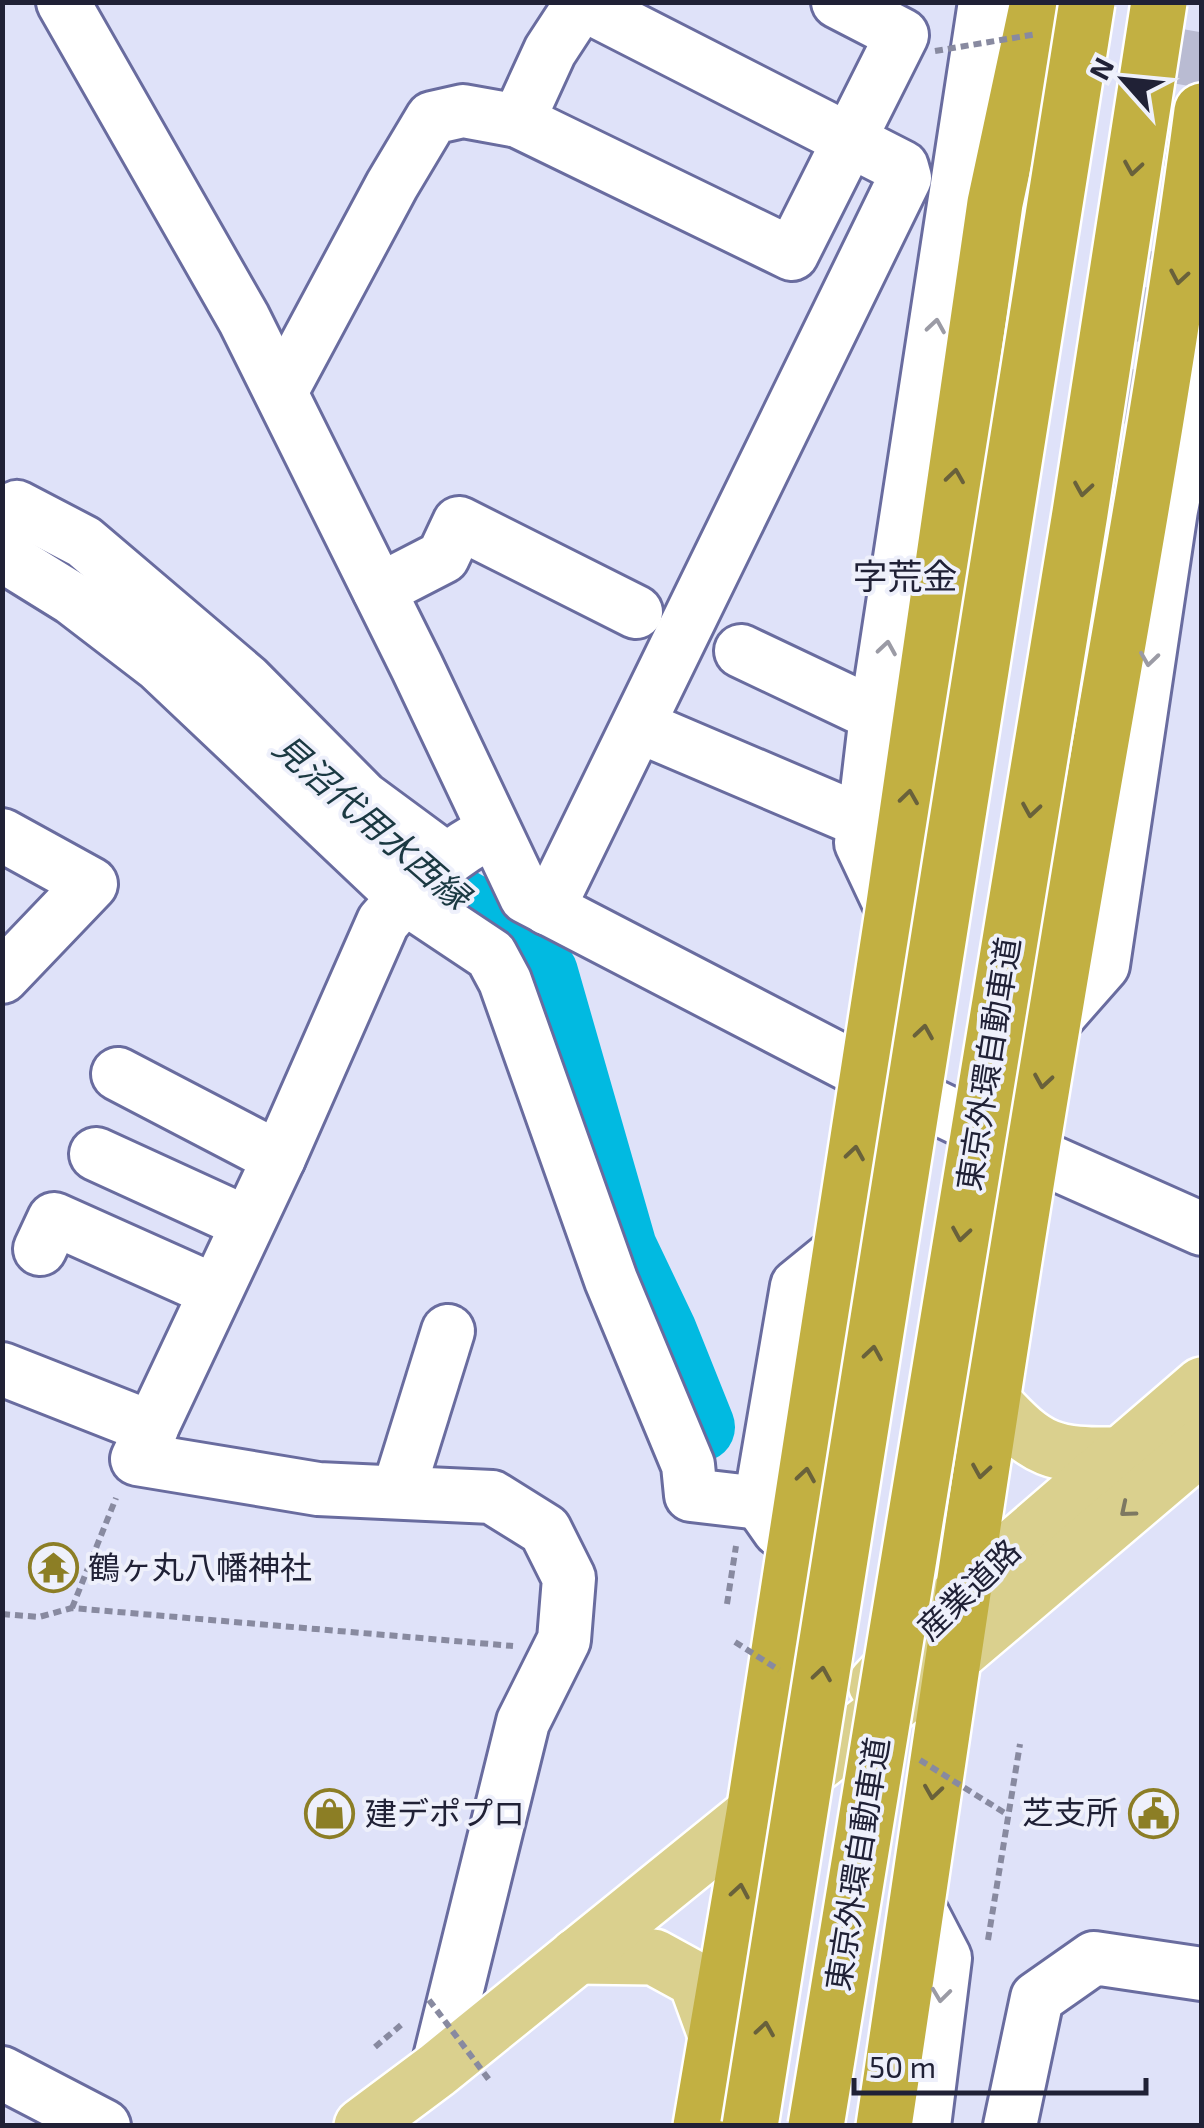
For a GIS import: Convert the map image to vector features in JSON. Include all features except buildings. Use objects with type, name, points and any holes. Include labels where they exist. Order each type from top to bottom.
[{"type":"highway","points":[[701,2126],[754,1813],[892,912],[995,203],[1038,2]]},
{"type":"highway","name":"東京外環自動車道","points":[[750,2126],[1087,2]]},
{"type":"highway","name":"東京外環自動車道","points":[[816,2126],[1080,513],[1159,2]]},
{"type":"highway","points":[[884,2126],[992,1400],[1184,246],[1202,111]]},
{"type":"main road","name":"産業道路","points":[[754,1813],[962,1592],[1202,1385]]},
{"type":"main road","points":[[992,1400],[1033,1442],[1056,1452],[1120,1455]]},
{"type":"main road","name":"産業道路","points":[[362,2126],[951,1660],[1202,1446]]},
{"type":"main road","points":[[578,1956],[654,1958],[696,1980],[716,2035]]},
{"type":"street","points":[[63,2],[244,320],[526,897],[866,1074],[1031,1154],[1202,1229]]},
{"type":"street","points":[[281,392],[432,118],[463,111],[518,121],[792,254],[902,34],[838,2]]},
{"type":"street","points":[[892,912],[861,843],[876,716],[985,2]]},
{"type":"street","points":[[518,121],[550,51],[582,3],[902,167],[906,178],[548,908]]},
{"type":"street","points":[[1052,1022],[1103,964],[1186,514],[1200,370]]},
{"type":"street","points":[[2,515],[16,507],[84,542],[246,680],[363,798],[491,955],[505,981],[611,1280],[688,1465],[690,1494],[760,1503]]},
{"type":"street","points":[[379,590],[444,557],[459,523],[636,612]]},
{"type":"street","points":[[2,555],[74,600],[426,878]]},
{"type":"street","points":[[742,651],[876,716]]},
{"type":"street","points":[[650,731],[864,822]]},
{"type":"street","points":[[144,1444],[279,1158],[383,922],[426,878],[468,843],[492,831]]},
{"type":"street","points":[[2,835],[91,884],[2,977]]},
{"type":"street","points":[[118,1074],[279,1158]]},
{"type":"street","points":[[96,1154],[247,1224]]},
{"type":"street","points":[[40,1249],[54,1218],[216,1291]]},
{"type":"street","points":[[794,1552],[760,1503],[797,1286],[840,1252]]},
{"type":"street","points":[[398,1492],[448,1331]]},
{"type":"street","points":[[2,1369],[144,1444],[318,1488],[492,1497],[546,1530],[569,1578],[564,1640],[522,1722],[437,2070]]},
{"type":"street","points":[[917,1904],[945,1958],[924,2126]]},
{"type":"street","points":[[1010,2126],[1036,1998],[1094,1958],[1202,1974]]},
{"type":"street","points":[[2,2073],[104,2126]]},
{"type":"path","points":[[72,1608],[124,1476],[144,1444]]},
{"type":"path","points":[[2,1614],[40,1617],[72,1608],[524,1647]]},
{"type":"path","points":[[986,1950],[1020,1744]]},
{"type":"path","points":[[429,2000],[490,2081]]},
{"type":"waterway","name":"見沼代用水西縁","points":[[375,832],[455,900],[516,935],[543,973],[622,1248],[662,1332],[700,1427]]},
{"type":"tunnel","points":[[1170,167],[1198,2]]},
{"type":"tunnel","points":[[1057,833],[1156,252]]},
{"type":"tunnel","points":[[984,1267],[1013,1095]]},
{"type":"place","name":"鶴ヶ丸八幡神社","points":[[53,1568]]},
{"type":"place","name":"芝支所","points":[[1153,1813]]},
{"type":"place","name":"建デポプロ","points":[[330,1814]]},
{"type":"district","name":"字荒金","points":[[905,577]]}]
